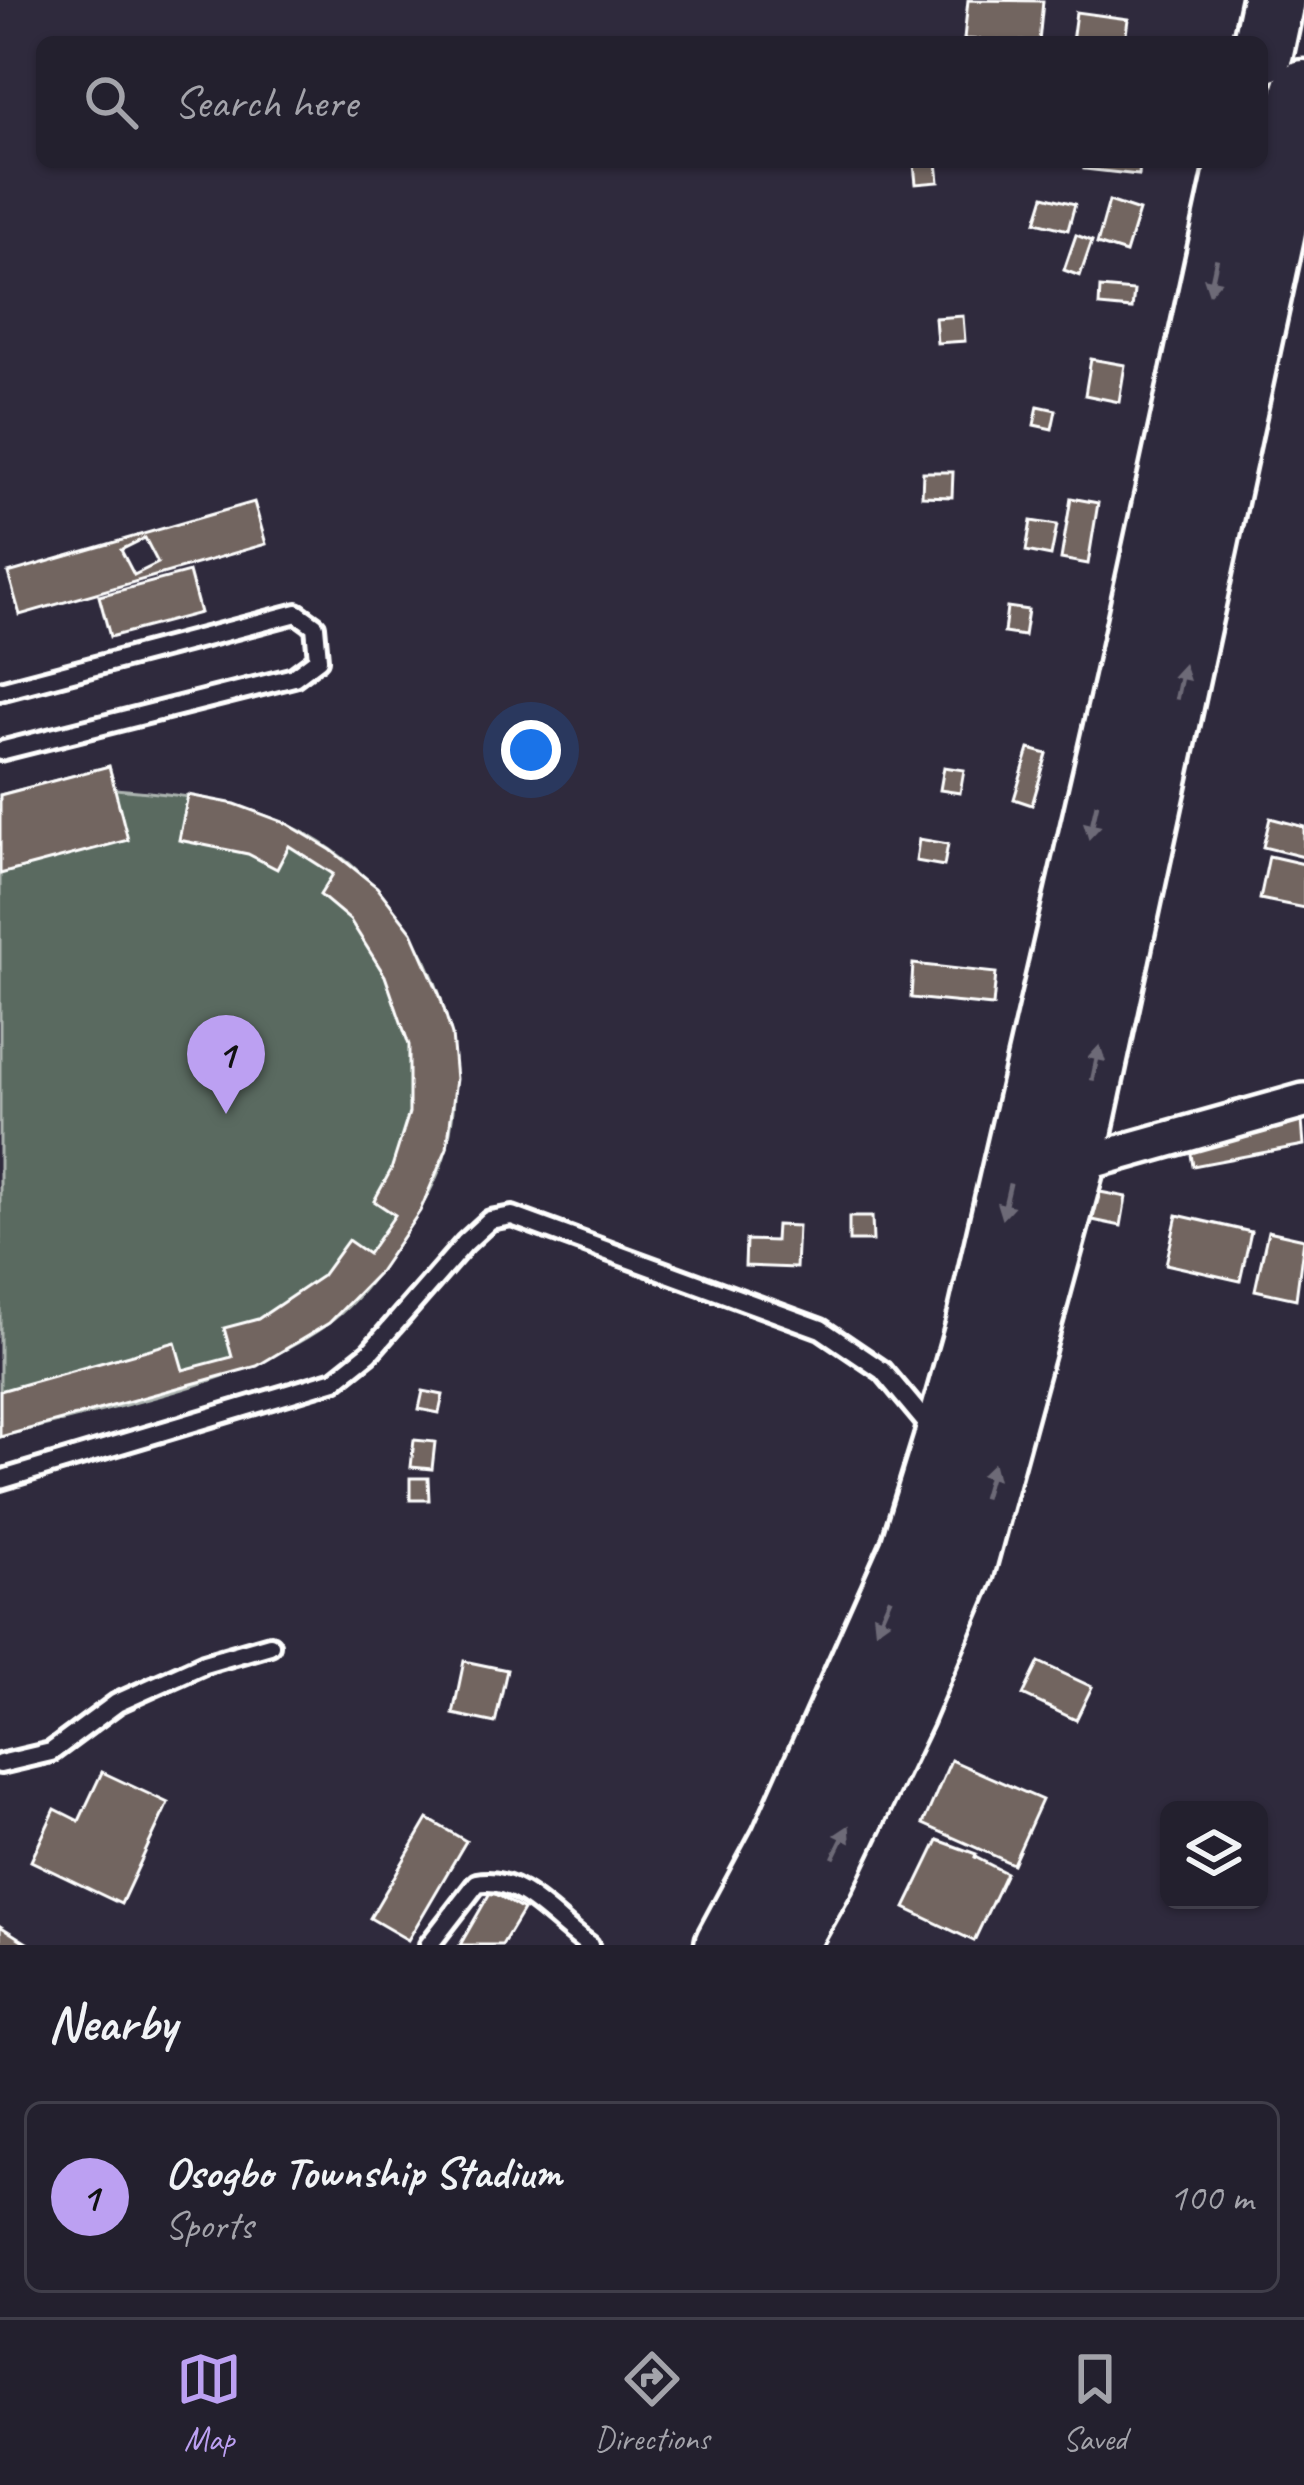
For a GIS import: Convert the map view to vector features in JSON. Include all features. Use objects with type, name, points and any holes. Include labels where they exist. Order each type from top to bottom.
[{"type":"highway","points":[[1265,36],[1273,0]]},
{"type":"highway","points":[[786,1945],[824,1879],[903,1712],[963,1570],[1073,1166],[1304,92]]},
{"type":"highway","points":[[726,1945],[782,1841],[911,1551],[944,1444],[982,1304],[1114,730],[1237,168]]},
{"type":"street","points":[[1073,1166],[1304,1101]]},
{"type":"lane","points":[[0,691],[297,613],[315,626],[318,659],[295,677],[0,752]]},
{"type":"lane","points":[[0,1480],[335,1380],[368,1353],[490,1220],[512,1216],[821,1329],[883,1371],[944,1444]]},
{"type":"lane","points":[[0,1764],[51,1752],[117,1703],[204,1664],[270,1646]]},
{"type":"lane","points":[[429,1945],[477,1883],[495,1880],[512,1885],[583,1943]]},
{"type":"green space","points":[[109,766],[115,789],[255,812],[307,834],[365,877],[393,908],[434,981],[454,1062],[454,1104],[447,1146],[427,1197],[375,1276],[337,1317],[291,1346],[212,1380],[0,1437],[0,795]]},
{"type":"building","points":[[968,0],[1043,1],[1040,36],[964,36]]},
{"type":"building","points":[[1076,12],[1128,19],[1126,36],[1073,36]]},
{"type":"building","points":[[914,168],[938,168],[939,182],[916,184]]},
{"type":"building","points":[[1084,168],[1140,168],[1139,175]]},
{"type":"building","points":[[1044,196],[1075,204],[1068,230],[1036,222]]},
{"type":"building","points":[[1109,201],[1139,211],[1126,253],[1097,244]]},
{"type":"building","points":[[1076,235],[1092,241],[1080,276],[1064,270]]},
{"type":"building","points":[[1100,288],[1134,291],[1132,309],[1099,306]]},
{"type":"building","points":[[963,316],[965,341],[937,343],[935,318]]},
{"type":"building","points":[[1091,359],[1125,365],[1119,402],[1085,395]]},
{"type":"building","points":[[1038,406],[1056,410],[1052,429],[1034,425]]},
{"type":"building","points":[[923,472],[953,472],[952,497],[922,496]]},
{"type":"building","points":[[1071,498],[1098,503],[1088,564],[1061,559]]},
{"type":"building","points":[[254,502],[266,544],[20,615],[8,573]],"holes":[[[145,538],[158,563],[134,575],[121,550]]]},
{"type":"building","points":[[1031,521],[1057,525],[1051,556],[1026,551]]},
{"type":"building","points":[[189,572],[200,613],[110,637],[99,596]]},
{"type":"building","points":[[1007,607],[1028,610],[1024,636],[1004,633]]},
{"type":"building","points":[[1029,749],[1047,754],[1032,805],[1014,799]]},
{"type":"building","points":[[109,766],[128,840],[0,874],[0,795]]},
{"type":"building","points":[[944,767],[964,770],[960,793],[940,790]]},
{"type":"building","points":[[188,795],[235,804],[286,823],[331,850],[377,887],[412,932],[452,1035],[456,1079],[447,1148],[420,1211],[378,1273],[329,1323],[257,1366],[0,1437],[0,1391],[175,1342],[183,1370],[232,1357],[224,1328],[258,1319],[322,1276],[348,1240],[368,1254],[395,1215],[374,1201],[391,1170],[409,1113],[409,1045],[385,976],[350,920],[320,895],[333,874],[289,846],[277,869],[248,854],[179,840]]},
{"type":"building","points":[[1270,818],[1304,827],[1304,857],[1263,847]]},
{"type":"building","points":[[919,839],[948,844],[944,866],[916,861]]},
{"type":"building","points":[[1269,856],[1304,864],[1304,908],[1260,899]]},
{"type":"building","points":[[913,964],[996,973],[993,1006],[911,998]]},
{"type":"building","points":[[1302,1121],[1304,1145],[1193,1166],[1189,1142]]},
{"type":"building","points":[[1095,1191],[1126,1197],[1121,1226],[1088,1219]]},
{"type":"building","points":[[1177,1215],[1251,1232],[1240,1281],[1166,1264]]},
{"type":"building","points":[[849,1217],[872,1217],[873,1241],[849,1241]]},
{"type":"building","points":[[776,1225],[798,1226],[796,1268],[745,1266],[746,1240],[775,1241]]},
{"type":"building","points":[[1268,1231],[1304,1239],[1296,1299],[1255,1290]]},
{"type":"building","points":[[423,1391],[443,1395],[439,1413],[419,1409]]},
{"type":"building","points":[[414,1440],[435,1442],[432,1469],[411,1467]]},
{"type":"building","points":[[410,1478],[428,1478],[429,1500],[410,1500]]},
{"type":"building","points":[[464,1661],[507,1670],[495,1723],[453,1714]]},
{"type":"building","points":[[1039,1662],[1092,1687],[1076,1720],[1023,1695]]},
{"type":"building","points":[[951,1760],[1042,1800],[1013,1864],[923,1824]]},
{"type":"building","points":[[102,1772],[168,1803],[121,1904],[31,1861],[55,1809],[79,1821]]},
{"type":"building","points":[[428,1819],[466,1841],[408,1940],[370,1918]]},
{"type":"building","points":[[938,1840],[976,1854],[1006,1873],[974,1941],[905,1908]]},
{"type":"building","points":[[491,1891],[523,1910],[502,1945],[460,1945]]},
{"type":"building","points":[[0,1926],[30,1945],[0,1945]]},
{"type":"place","name":"Osogbo Township Stadium","points":[[226,1114]]}]
